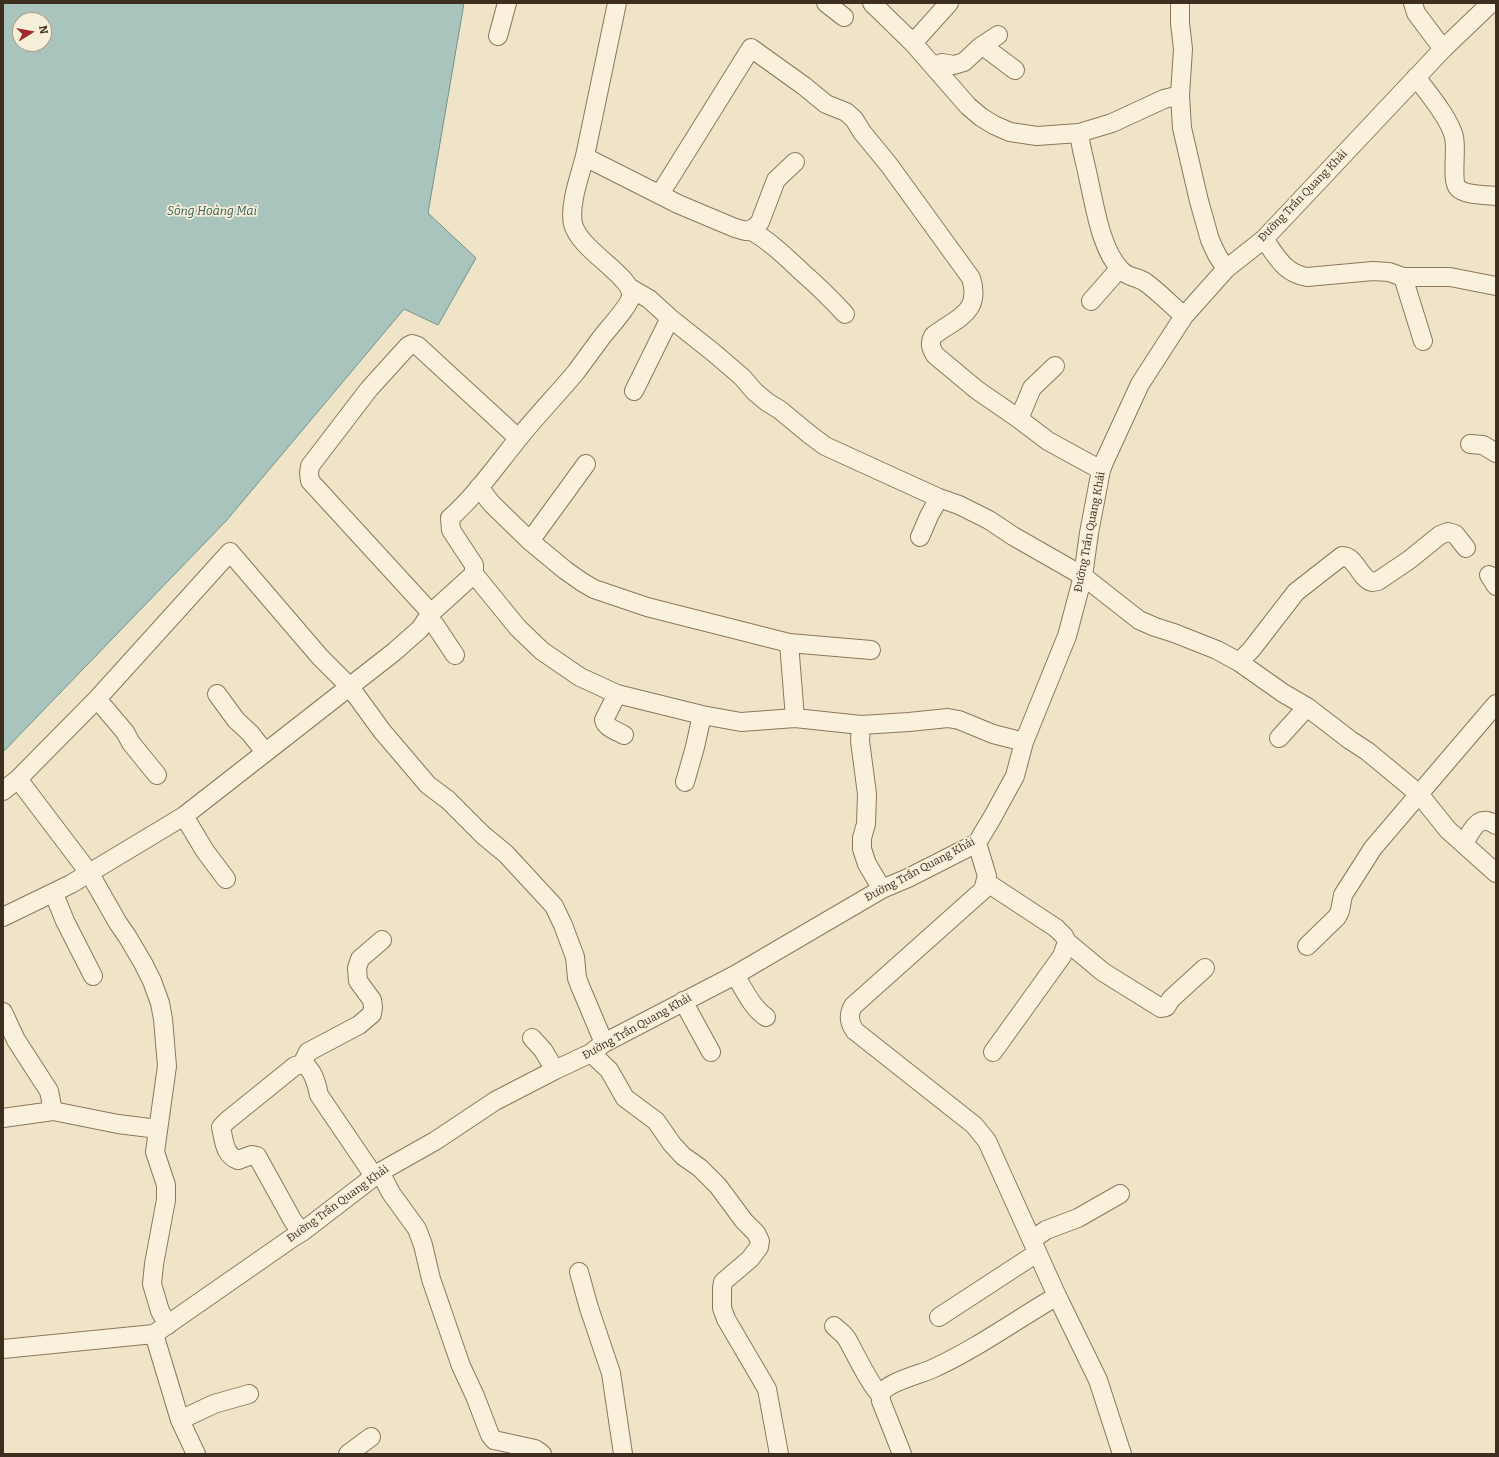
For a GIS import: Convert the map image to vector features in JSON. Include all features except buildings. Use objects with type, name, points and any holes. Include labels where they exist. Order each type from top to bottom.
[{"type":"street","points":[[498,36],[507,3]]},
{"type":"street","points":[[617,3],[573,212],[573,223],[576,233],[584,244],[622,277],[630,288],[649,298],[670,318],[742,377],[755,392],[825,446],[940,498],[959,505],[989,520],[1012,536],[1084,576],[1140,620],[1217,650],[1239,662],[1283,693],[1306,706],[1338,731],[1368,750],[1419,794],[1448,830],[1496,873]]},
{"type":"street","points":[[826,3],[844,16]]},
{"type":"street","points":[[872,3],[913,43],[934,66],[944,81],[968,106],[980,117],[1010,132],[1037,136],[1078,133],[1112,122],[1164,99],[1180,95]]},
{"type":"street","points":[[913,43],[949,3]]},
{"type":"street","points":[[1180,3],[1180,23],[1183,49],[1180,95],[1182,128],[1199,202],[1210,240],[1217,256],[1226,269]]},
{"type":"street","points":[[1413,3],[1416,13],[1443,49]]},
{"type":"street","name":"Đường Trần Quang Khải","points":[[3,1349],[161,1330],[302,1232],[377,1174],[435,1141],[495,1101],[735,975],[882,889],[908,878],[977,843],[1015,776],[1024,742],[1066,636],[1084,576],[1089,534],[1102,470],[1105,460],[1140,384],[1184,316],[1226,269],[1264,239],[1443,49],[1491,3]]},
{"type":"street","points":[[934,66],[942,63],[954,66],[958,65],[998,35]]},
{"type":"street","points":[[983,46],[1015,70]]},
{"type":"street","points":[[660,194],[750,48],[804,86],[826,104],[846,112],[854,119],[862,132],[889,165],[971,278],[974,288],[972,304],[968,312],[933,336],[930,341],[931,348],[935,355],[977,390],[1019,419],[1048,442],[1102,470]]},
{"type":"street","points":[[1416,78],[1439,108],[1454,136],[1456,157],[1455,183],[1458,189],[1466,193],[1496,196]]},
{"type":"street","points":[[1078,133],[1100,226],[1108,250],[1120,269],[1126,275],[1134,277],[1145,283],[1184,316]]},
{"type":"street","points":[[585,157],[678,204],[735,228],[746,231],[750,230],[760,222],[776,180],[795,162]]},
{"type":"street","points":[[750,230],[759,235],[784,255],[827,294],[845,314]]},
{"type":"street","points":[[1264,239],[1286,269],[1298,276],[1307,277],[1373,271],[1389,272],[1403,277],[1450,277],[1496,286]]},
{"type":"street","points":[[1091,301],[1120,269]]},
{"type":"street","points":[[1403,277],[1423,341]]},
{"type":"street","points":[[630,288],[631,296],[628,304],[608,328],[576,372],[518,438],[464,506],[450,518],[451,530],[474,565],[474,574],[518,628],[542,651],[580,677],[617,694],[702,715],[741,722],[795,718],[861,725],[948,718],[959,720],[993,734],[1024,742]]},
{"type":"street","points":[[634,391],[670,318]]},
{"type":"street","points":[[455,655],[429,616],[310,481],[310,466],[369,389],[408,346],[412,344],[418,346],[518,438]]},
{"type":"street","points":[[1019,419],[1032,388],[1055,366]]},
{"type":"street","points":[[1470,444],[1483,445],[1496,453]]},
{"type":"street","points":[[530,541],[586,464]]},
{"type":"street","points":[[479,488],[491,503],[530,541],[582,582],[605,594],[647,607],[789,643],[871,650]]},
{"type":"street","points":[[920,537],[929,516],[940,498]]},
{"type":"street","points":[[1239,662],[1251,650],[1296,592],[1342,556],[1348,558],[1365,578],[1372,582],[1378,581],[1410,560],[1440,535],[1448,532],[1455,534],[1466,548]]},
{"type":"street","points":[[3,791],[18,779],[97,699],[230,552],[320,657],[350,687],[382,731],[428,785],[448,800],[483,835],[506,854],[554,906],[563,925],[574,957],[577,978],[598,1048],[625,1098],[656,1121],[672,1144],[683,1156],[700,1168],[718,1186],[744,1221],[756,1233],[760,1241],[759,1247],[750,1259],[723,1282],[721,1303],[726,1319],[767,1389],[778,1454]]},
{"type":"street","points":[[3,917],[54,894],[90,874],[184,816],[350,687],[410,638],[420,629],[429,616],[474,574]]},
{"type":"street","points":[[789,643],[795,718]]},
{"type":"street","points":[[217,694],[236,720],[250,733],[265,752]]},
{"type":"street","points":[[617,694],[604,720],[605,723],[611,728],[624,735]]},
{"type":"street","points":[[97,699],[125,732],[131,743],[157,775]]},
{"type":"street","points":[[1279,738],[1306,706]]},
{"type":"street","points":[[1307,946],[1337,917],[1340,911],[1343,895],[1373,848],[1495,707]]},
{"type":"street","points":[[685,782],[702,715]]},
{"type":"street","points":[[861,725],[860,741],[867,794],[866,824],[862,838],[862,849],[867,864],[882,889]]},
{"type":"street","points":[[18,779],[90,874],[143,963],[152,981],[160,1003],[163,1019],[167,1066],[155,1152],[166,1185],[166,1200],[154,1264],[152,1284],[160,1311],[161,1330],[180,1420],[196,1454]]},
{"type":"street","points":[[184,816],[205,851],[226,879]]},
{"type":"street","points":[[1464,843],[1476,824],[1482,820],[1488,820],[1496,825]]},
{"type":"street","points":[[977,843],[985,868],[986,882],[983,890],[853,1006],[849,1014],[849,1021],[855,1031],[974,1125],[983,1135],[993,1152],[1057,1296],[1098,1380],[1122,1454]]},
{"type":"street","points":[[986,882],[1056,928],[1064,936],[1067,942],[1103,972],[1161,1008],[1166,1007],[1172,999],[1205,968]]},
{"type":"street","points":[[54,894],[65,921],[93,976]]},
{"type":"street","points":[[302,1232],[293,1221],[258,1156],[252,1155],[238,1160],[232,1158],[228,1154],[221,1127],[295,1066],[302,1064],[308,1052],[359,1025],[372,1014],[372,1000],[358,981],[357,968],[360,959],[382,940]]},
{"type":"street","points":[[993,1052],[1062,956],[1067,942]]},
{"type":"street","points":[[735,975],[755,1007],[766,1017]]},
{"type":"street","points":[[683,1002],[712,1052]]},
{"type":"street","points":[[3,1012],[16,1040],[49,1091],[53,1111]]},
{"type":"street","points":[[532,1038],[543,1050],[555,1070]]},
{"type":"street","points":[[302,1064],[308,1068],[319,1095],[417,1228],[431,1279],[459,1359],[490,1435],[494,1440],[535,1449],[542,1454]]},
{"type":"street","points":[[3,1118],[53,1111],[118,1124],[158,1129]]},
{"type":"street","points":[[939,1317],[1034,1246],[1046,1230],[1078,1218],[1120,1194]]},
{"type":"street","points":[[579,1272],[610,1372],[623,1454]]},
{"type":"street","points":[[902,1454],[881,1401],[881,1395],[888,1387],[951,1360],[1057,1296]]},
{"type":"street","points":[[834,1326],[846,1337],[872,1384],[881,1395]]},
{"type":"street","points":[[180,1420],[214,1404],[249,1394]]},
{"type":"street","points":[[348,1454],[371,1437]]},
{"type":"water","name":"Sông Hoàng Mai","points":[[3,3],[464,3],[428,213],[476,258],[438,325],[404,309],[226,521],[3,752]]}]
